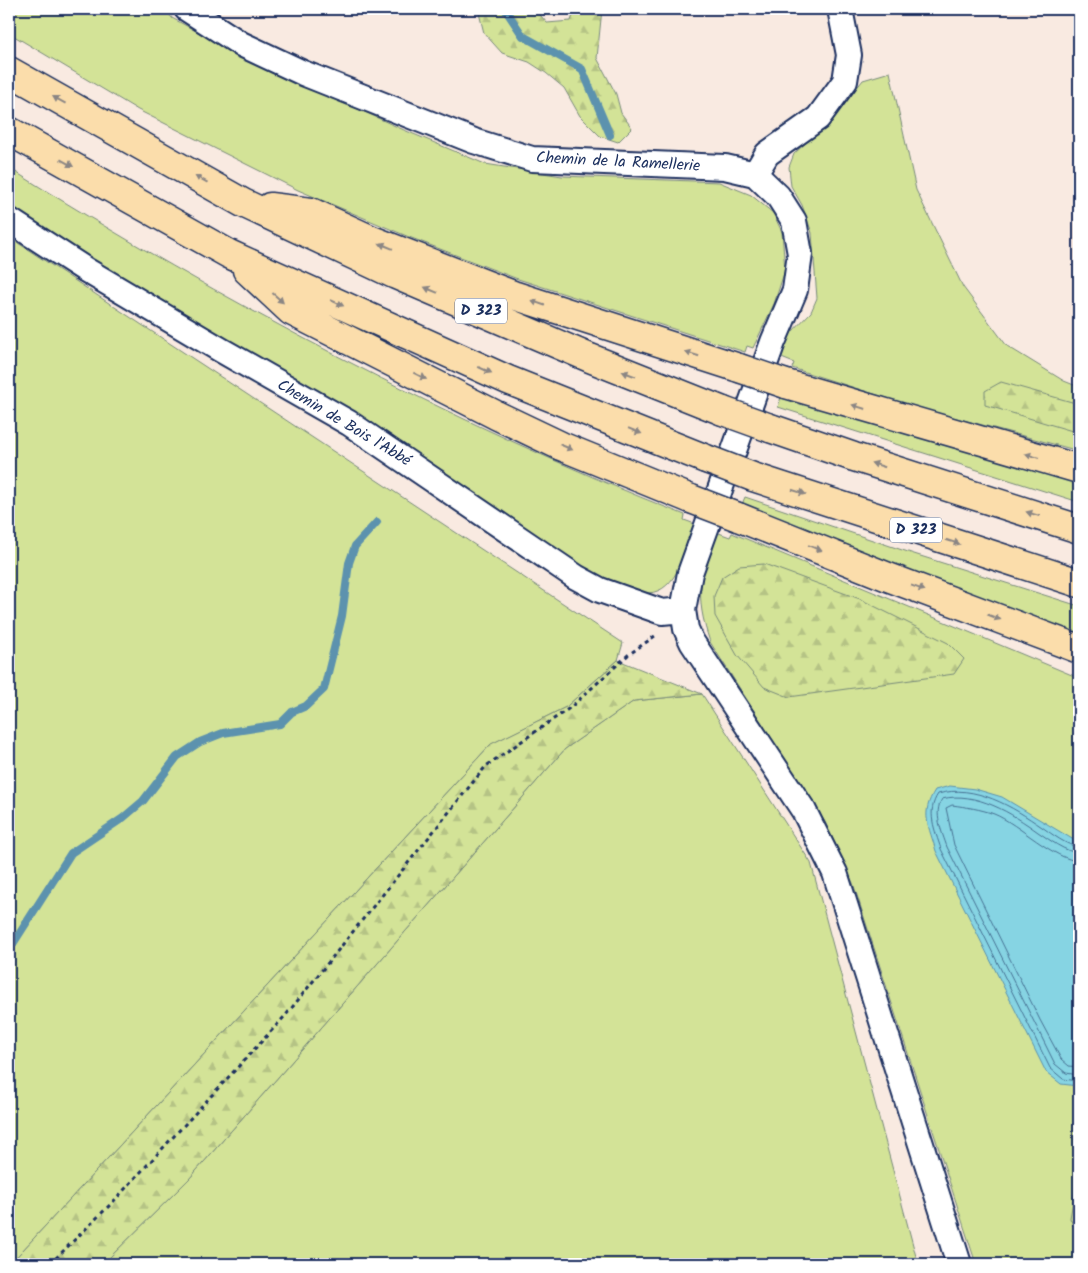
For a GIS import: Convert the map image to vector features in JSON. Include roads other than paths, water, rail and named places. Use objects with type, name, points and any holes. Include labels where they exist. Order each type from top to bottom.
[{"type":"highway","name":"D 323","points":[[9,71],[243,203],[396,275],[590,358],[723,411],[854,457],[1079,529]]},
{"type":"highway","name":"D 323","points":[[9,131],[229,254],[508,380],[752,477],[1079,583]]},
{"type":"highway","points":[[243,203],[311,212],[372,240],[513,295],[786,384],[1079,469]]},
{"type":"highway","points":[[229,254],[291,311],[561,446],[691,499],[1079,649]]},
{"type":"street","name":"Chemin de la Ramellerie","points":[[187,9],[241,44],[303,73],[474,141],[532,159],[725,167],[756,174]]},
{"type":"street","points":[[840,9],[849,55],[845,81],[818,118],[767,154],[756,174],[778,196],[794,221],[800,254],[795,290],[773,342],[702,538],[685,592],[683,610],[686,629],[692,642],[804,811],[835,873],[959,1264]]},
{"type":"street","name":"Chemin de Bois l'Abbé","points":[[9,220],[212,345],[348,423],[576,577],[600,590],[662,612],[683,610]]},
{"type":"water","points":[[950,786],[975,789],[1002,797],[1079,843],[1078,1086],[1061,1084],[1046,1072],[936,851],[927,820],[928,806],[935,790]]},
{"type":"waterway","points":[[505,9],[523,36],[582,69],[610,135]]},
{"type":"waterway","points":[[9,950],[71,853],[123,818],[143,801],[177,757],[200,742],[223,733],[280,724],[292,712],[306,706],[324,689],[342,616],[349,563],[355,546],[377,522]]}]
